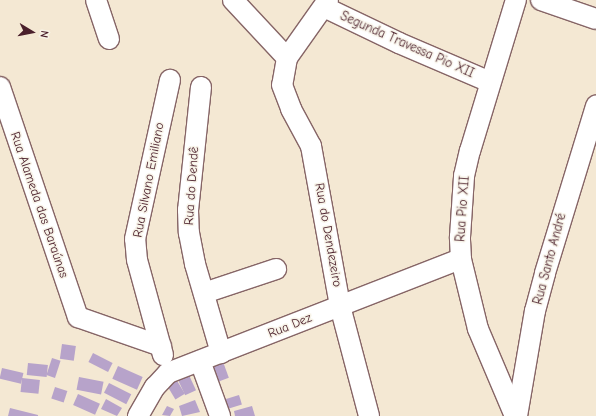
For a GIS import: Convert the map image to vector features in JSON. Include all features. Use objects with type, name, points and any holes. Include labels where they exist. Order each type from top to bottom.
[{"type":"street","points":[[96,0],[109,39]]},
{"type":"street","points":[[233,0],[287,58],[326,3]]},
{"type":"street","name":"Rua Pio XII","points":[[516,0],[490,82],[464,176],[460,213],[461,259],[485,350],[516,416]]},
{"type":"street","points":[[541,0],[596,19]]},
{"type":"street","name":"Segunda Travessa Pio XII","points":[[326,3],[399,43],[490,82]]},
{"type":"street","name":"Rua do Dendezeiro","points":[[287,58],[282,85],[291,109],[311,146],[340,306],[369,416]]},
{"type":"street","name":"Rua Silvano Emiliano","points":[[168,373],[137,260],[136,239],[138,219],[170,80]]},
{"type":"street","name":"Rua Alameda das Baraúnas","points":[[0,87],[76,314],[82,320],[161,346]]},
{"type":"street","name":"Rua do Dendê","points":[[201,87],[188,210],[189,234],[221,353]]},
{"type":"street","name":"Rua Santo André","points":[[516,416],[535,311],[545,273],[596,106]]},
{"type":"street","name":"Rua Dez","points":[[138,416],[155,386],[168,373],[461,259]]},
{"type":"street","points":[[204,293],[276,269]]},
{"type":"street","points":[[200,361],[220,416]]},
{"type":"building","points":[[62,344],[76,346],[74,361],[60,359]]},
{"type":"building","points":[[93,353],[113,363],[108,372],[88,362]]},
{"type":"building","points":[[52,358],[61,361],[55,378],[46,375]]},
{"type":"building","points":[[222,359],[229,378],[212,384],[205,365]]},
{"type":"building","points":[[28,363],[48,365],[47,377],[27,375]]},
{"type":"building","points":[[118,366],[143,377],[137,390],[112,379]]},
{"type":"building","points":[[2,368],[23,373],[21,384],[0,379]]},
{"type":"building","points":[[188,373],[196,390],[185,395],[177,378]]},
{"type":"building","points":[[173,374],[185,394],[175,399],[164,380]]},
{"type":"building","points":[[79,377],[104,382],[101,395],[77,390]]},
{"type":"building","points":[[22,378],[40,380],[38,394],[21,392]]},
{"type":"building","points":[[109,383],[131,394],[126,404],[104,393]]},
{"type":"building","points":[[55,387],[67,391],[64,402],[51,398]]},
{"type":"building","points":[[78,394],[100,404],[95,415],[73,405]]},
{"type":"building","points":[[239,395],[242,405],[221,411],[218,401]]},
{"type":"building","points":[[106,399],[122,408],[117,416],[101,409]]},
{"type":"building","points":[[195,400],[200,412],[182,416],[179,406]]},
{"type":"building","points":[[167,406],[174,409],[170,416],[162,415]]},
{"type":"building","points":[[252,406],[255,416],[235,416],[234,411]]},
{"type":"building","points":[[10,408],[38,415],[38,416],[8,416]]}]
